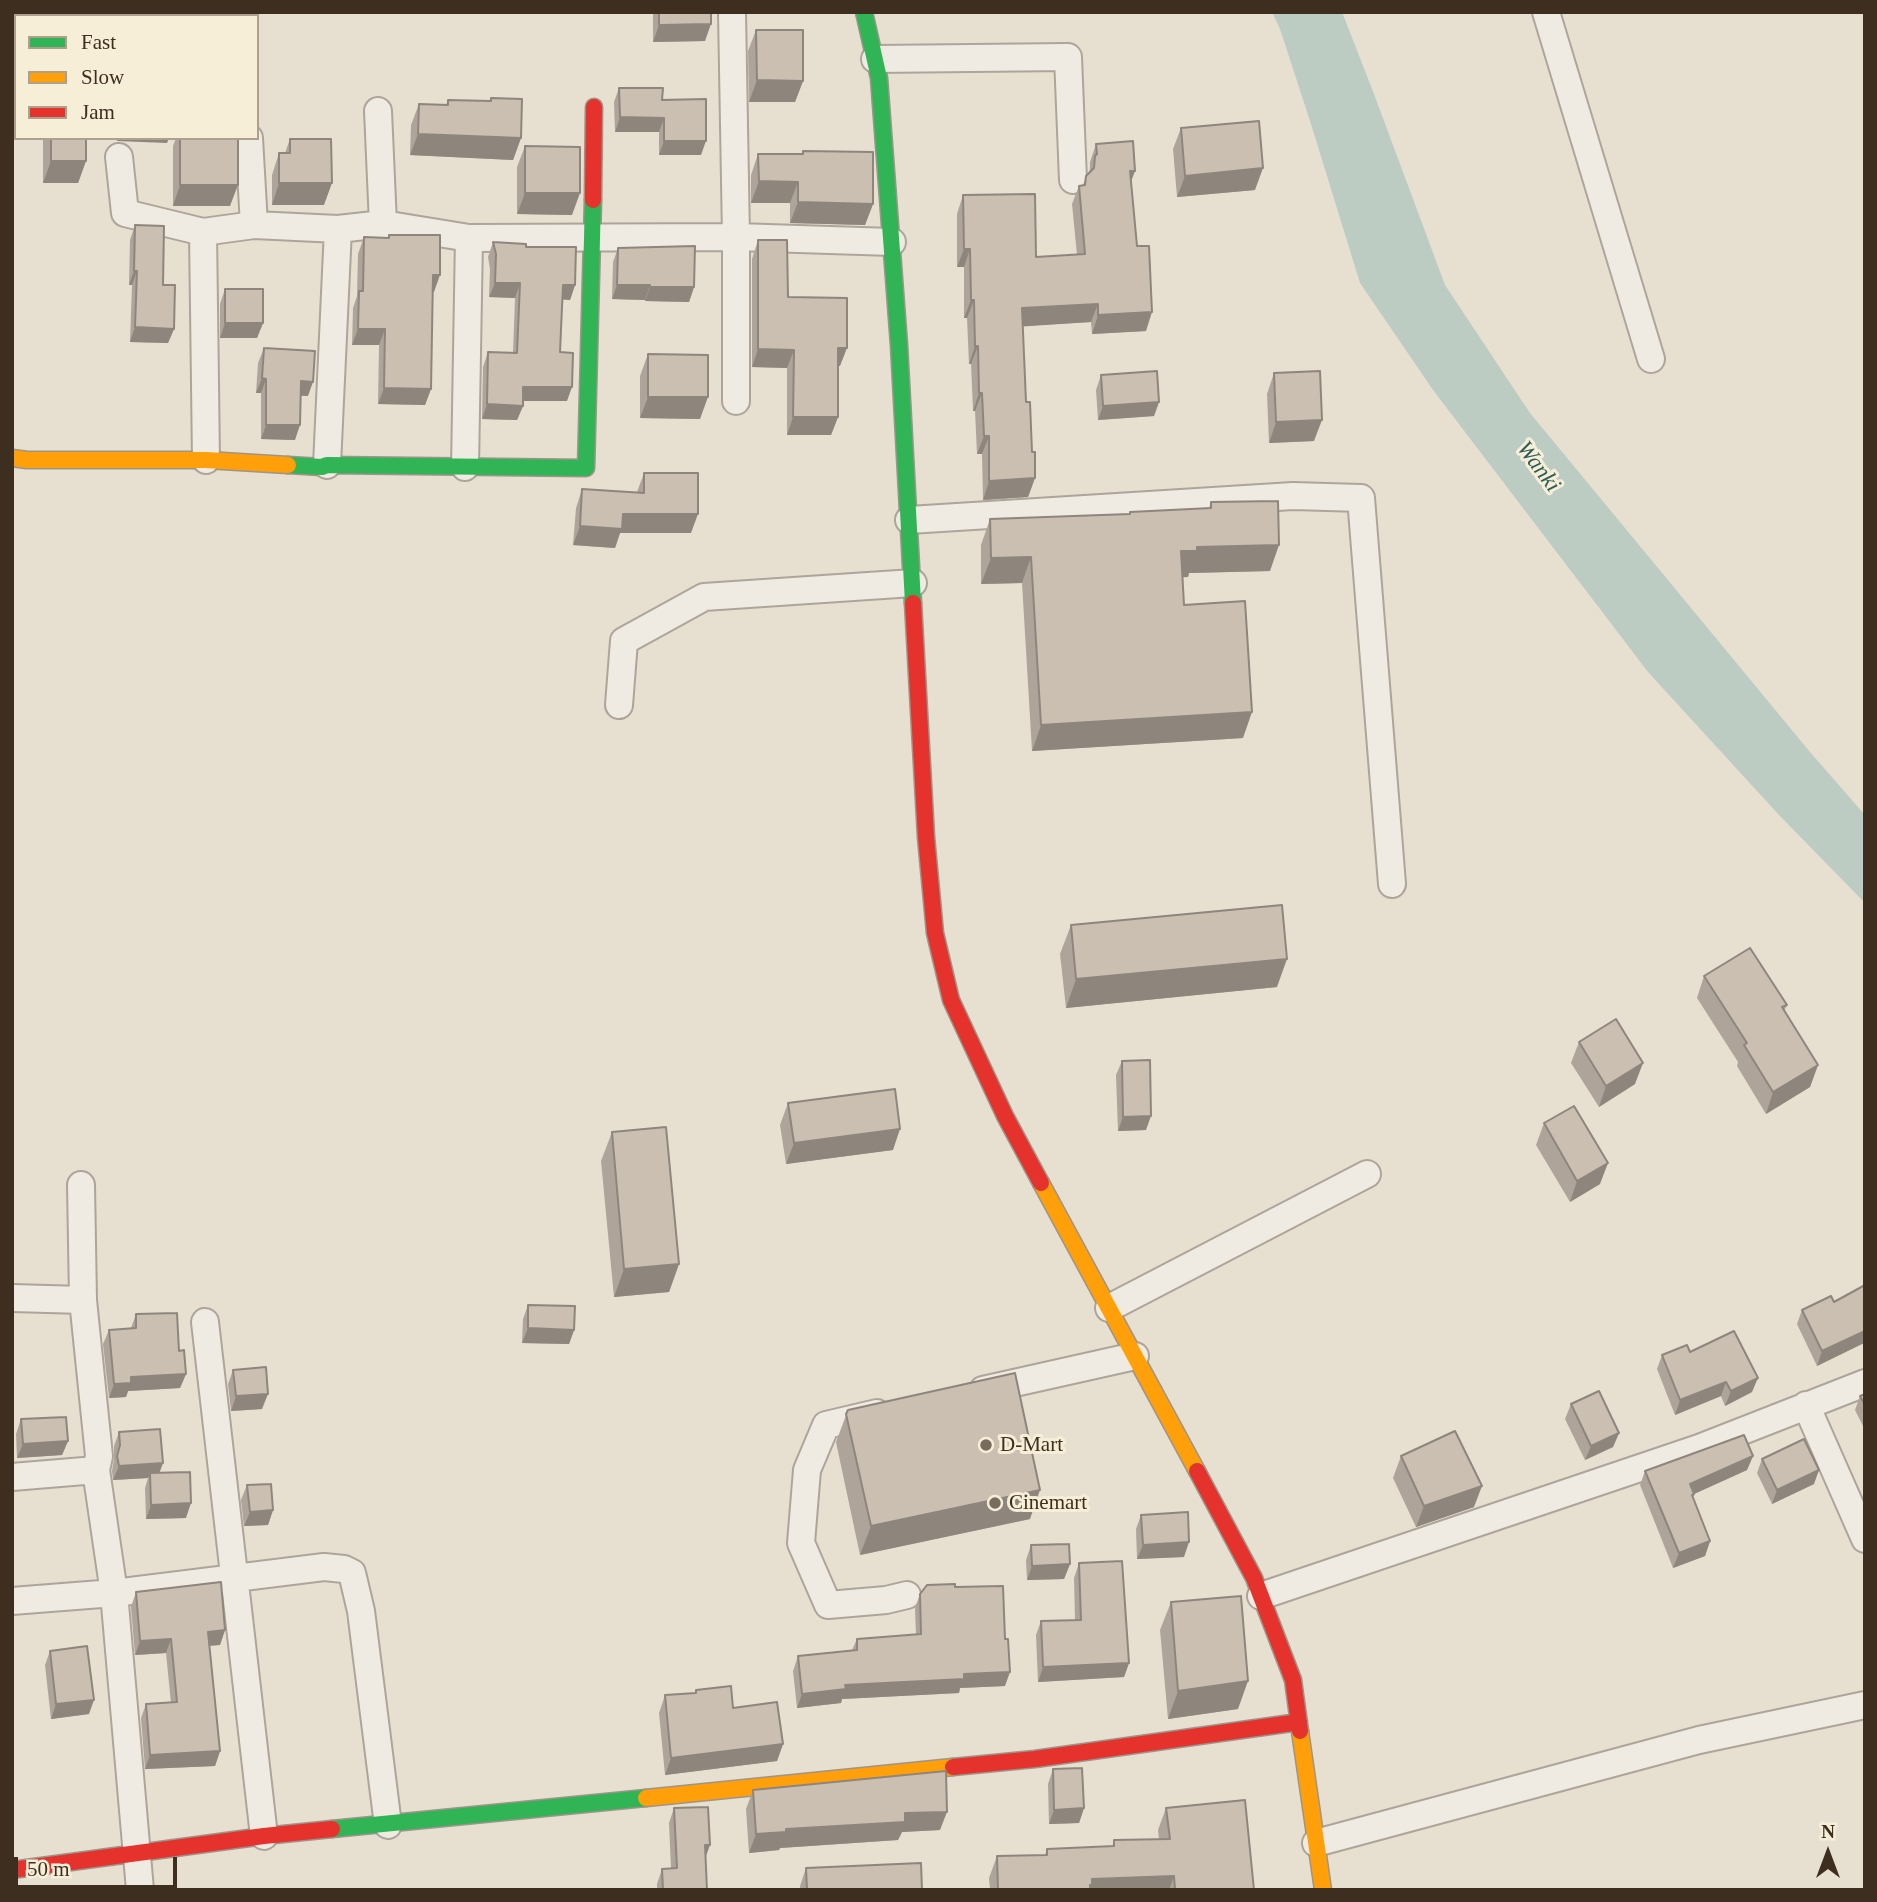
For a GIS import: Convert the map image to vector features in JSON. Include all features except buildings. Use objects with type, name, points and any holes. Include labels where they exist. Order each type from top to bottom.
[{"type":"street","points":[[732,12],[736,401]]},
{"type":"street","points":[[864,12],[880,78],[913,583],[926,837],[935,933],[951,1000],[1005,1115],[1254,1578],[1293,1680],[1323,1890]]},
{"type":"street","points":[[1546,12],[1651,359]]},
{"type":"street","points":[[875,58],[1069,57],[1073,180]]},
{"type":"street","points":[[12,458],[206,460],[322,467],[586,468],[594,107]]},
{"type":"street","points":[[378,111],[383,224]]},
{"type":"street","points":[[249,140],[254,225]]},
{"type":"street","points":[[120,157],[125,213],[203,232],[254,225],[338,229],[383,224],[469,238],[736,237],[892,242]]},
{"type":"street","points":[[327,465],[338,229]]},
{"type":"street","points":[[203,232],[206,460]]},
{"type":"street","points":[[465,467],[469,238]]},
{"type":"street","points":[[909,520],[1293,496],[1361,498],[1392,884]]},
{"type":"street","points":[[619,705],[624,640],[704,597],[913,583]]},
{"type":"street","points":[[1109,1308],[1367,1174]]},
{"type":"street","points":[[81,1185],[83,1300],[100,1455],[96,1470],[114,1593],[140,1890]]},
{"type":"street","points":[[12,1298],[83,1300]]},
{"type":"street","points":[[205,1322],[264,1836]]},
{"type":"street","points":[[960,1395],[1135,1356]]},
{"type":"street","points":[[1261,1596],[1699,1448],[1865,1383]]},
{"type":"street","points":[[1806,1405],[1865,1539]]},
{"type":"street","points":[[906,1407],[826,1425],[807,1469],[801,1543],[828,1605],[886,1600],[907,1595]]},
{"type":"street","points":[[12,1477],[96,1470]]},
{"type":"street","points":[[12,1601],[114,1593],[324,1567],[344,1569],[352,1573],[360,1611],[388,1825]]},
{"type":"street","points":[[1316,1843],[1699,1740],[1865,1705]]},
{"type":"street","points":[[12,1870],[264,1836],[1035,1759],[1299,1722]]},
{"type":"water","name":"Wanki","points":[[1272,12],[1342,12],[1445,285],[1530,413],[1865,815],[1865,903],[1779,815],[1648,672],[1433,390],[1360,283],[1311,124]]},
{"type":"traffic: fast","points":[[864,12],[879,78],[899,345],[913,603]]},
{"type":"traffic: fast","points":[[288,465],[586,468],[593,200]]},
{"type":"traffic: fast","points":[[332,1829],[646,1798]]},
{"type":"traffic: slow","points":[[12,458],[206,460],[288,465]]},
{"type":"traffic: slow","points":[[1041,1183],[1197,1471]]},
{"type":"traffic: slow","points":[[1300,1731],[1323,1890]]},
{"type":"traffic: slow","points":[[646,1798],[953,1767]]},
{"type":"traffic: jam","points":[[593,200],[594,107]]},
{"type":"traffic: jam","points":[[913,603],[926,837],[935,933],[951,1000],[1005,1116],[1041,1183]]},
{"type":"traffic: jam","points":[[1197,1471],[1254,1578],[1293,1680],[1300,1731]]},
{"type":"traffic: jam","points":[[953,1767],[1035,1759],[1299,1722]]},
{"type":"traffic: jam","points":[[12,1870],[332,1829]]},
{"type":"place","name":"D-Mart","points":[[986,1445]]},
{"type":"place","name":"Cinemart","points":[[995,1503]]}]
